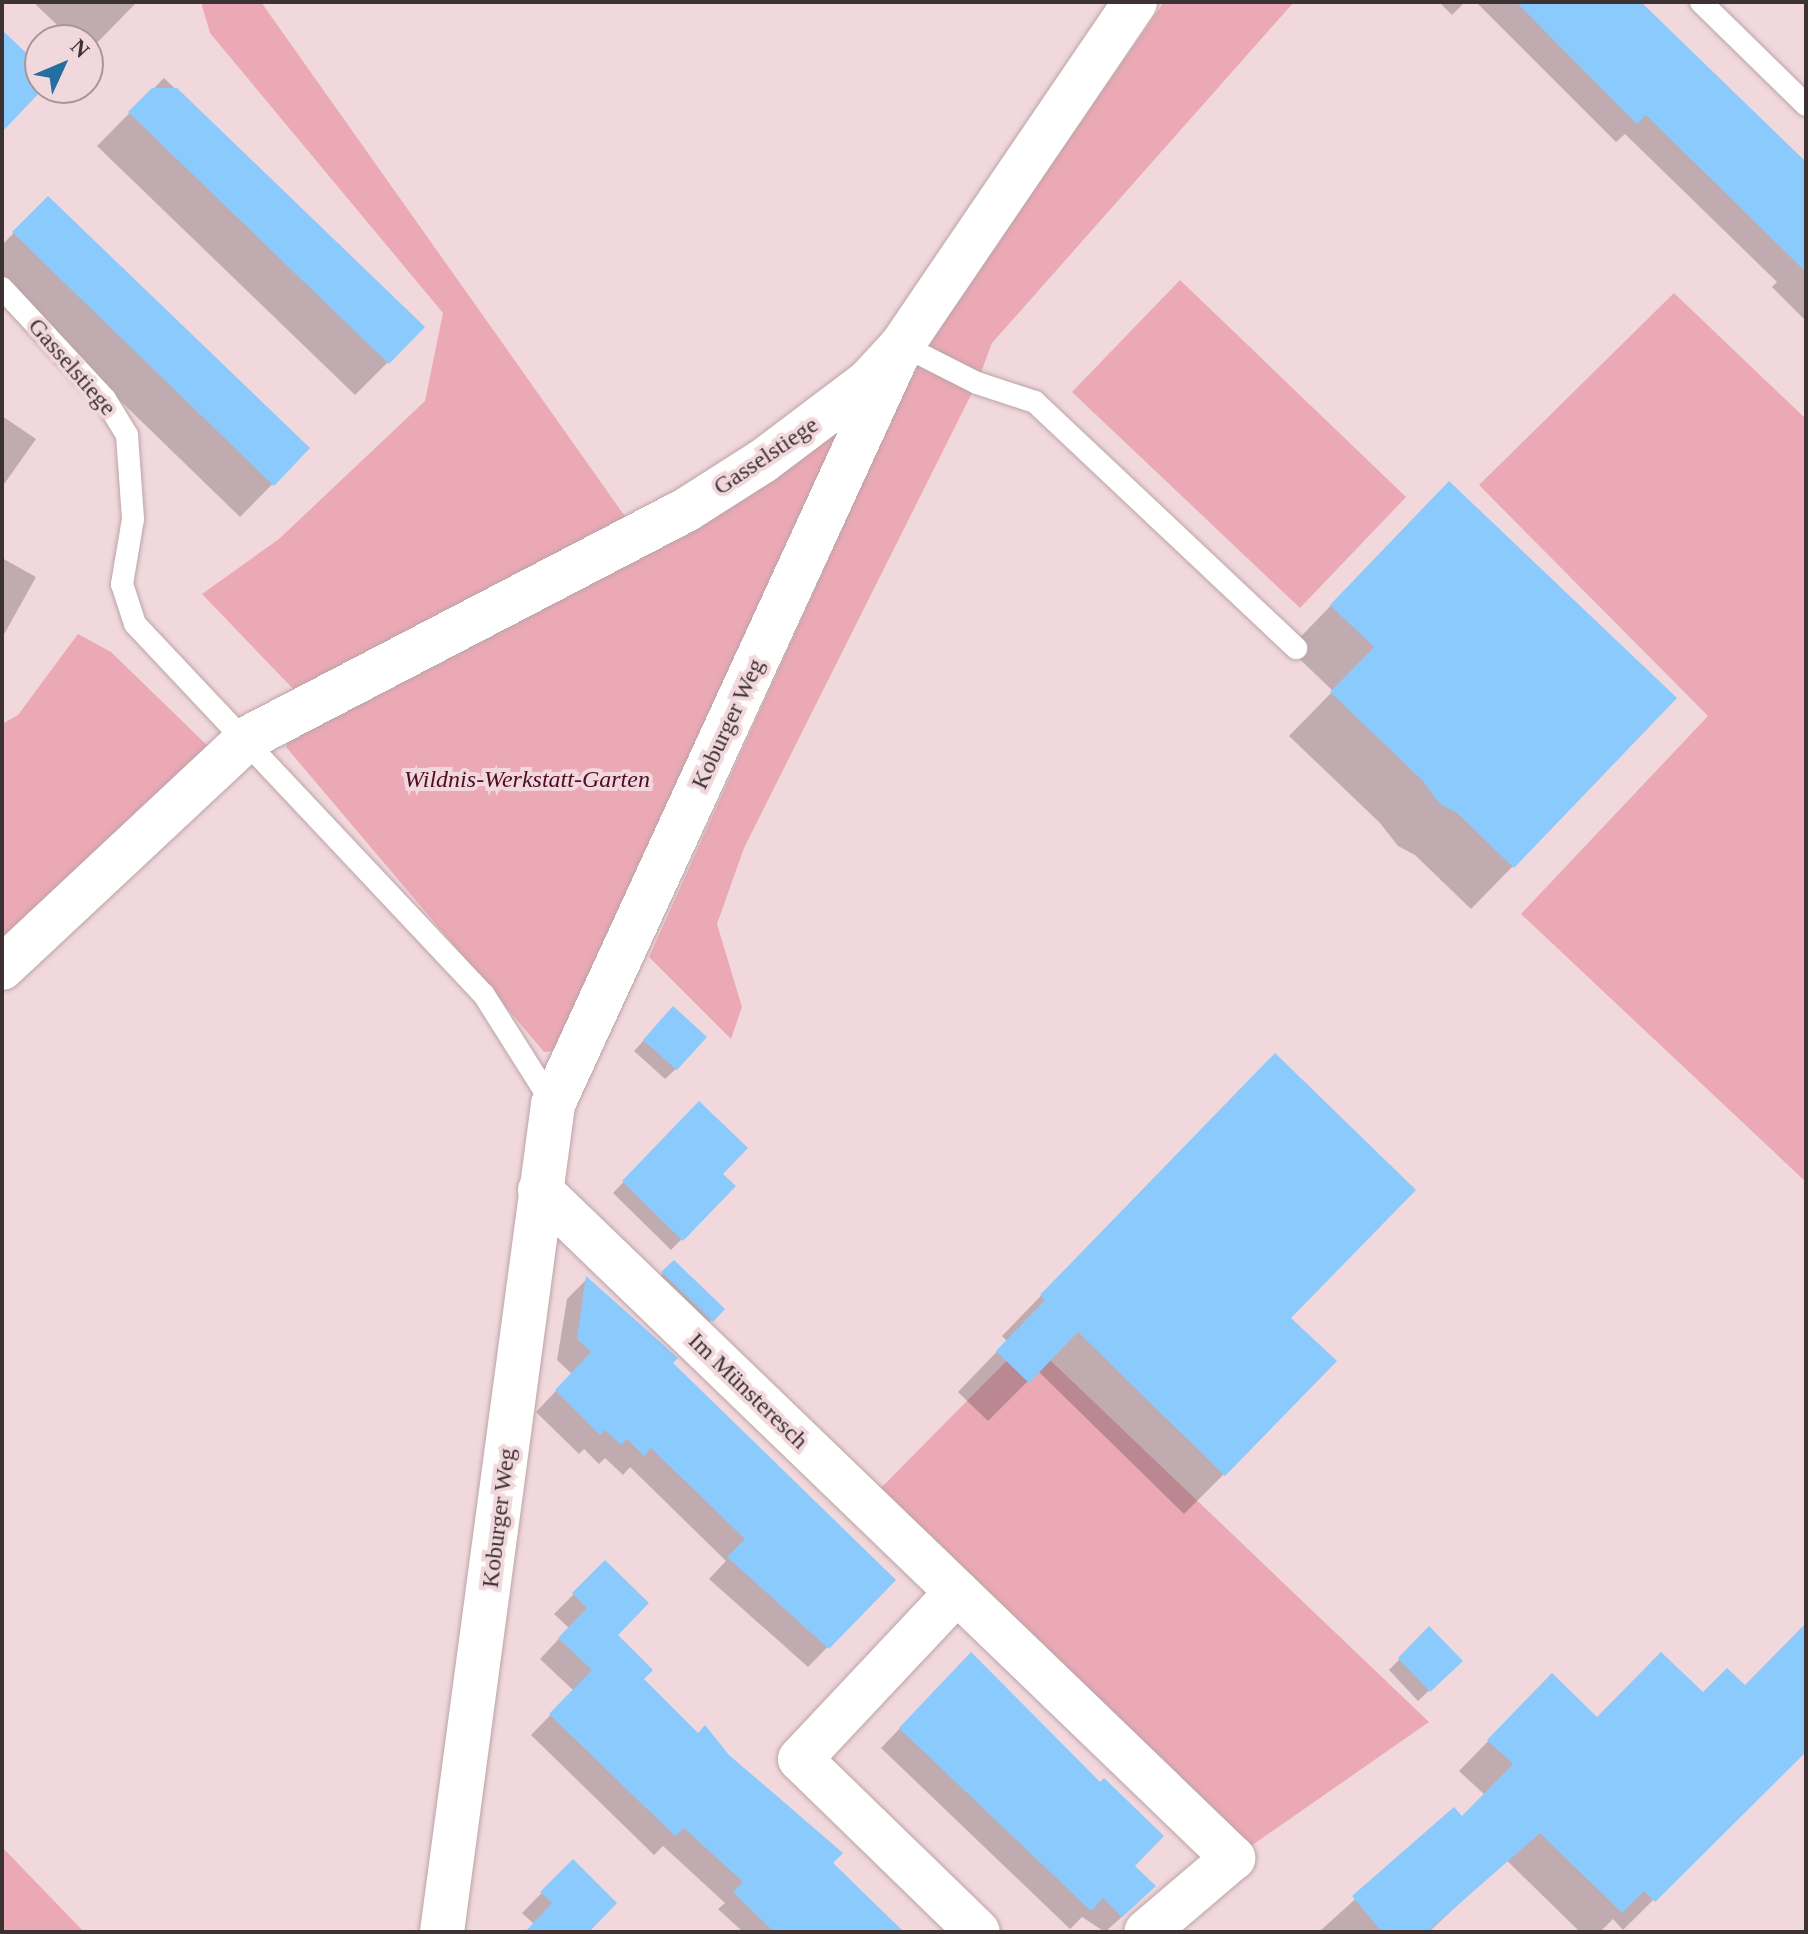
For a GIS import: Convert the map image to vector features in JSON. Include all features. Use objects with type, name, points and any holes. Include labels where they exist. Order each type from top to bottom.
[{"type":"street","name":"Gasselstiege","points":[[2,968],[248,738],[686,510],[833,410],[902,345],[1135,2]]},
{"type":"street","name":"Koburger Weg","points":[[442,1932],[480,1675],[553,1104],[902,345]]},
{"type":"street","name":"Im Münsteresch","points":[[540,1190],[1233,1858],[1146,1932]]},
{"type":"street","points":[[957,1592],[800,1759],[978,1932]]},
{"type":"lane","points":[[1701,2],[1806,105]]},
{"type":"lane","name":"Gasselstiege","points":[[2,288],[105,399],[127,435],[133,519],[122,584],[135,624],[248,738]]},
{"type":"lane","points":[[902,345],[977,383],[1035,402],[1296,648]]},
{"type":"lane","points":[[248,738],[484,995],[553,1104]]},
{"type":"green space","points":[[201,2],[261,2],[629,522],[298,694],[202,594],[279,539],[425,401],[443,313],[210,33]]},
{"type":"green space","points":[[1164,2],[1294,2],[992,343],[977,383],[744,848],[717,924],[742,1007],[731,1039],[649,957],[905,389],[945,318]]},
{"type":"green space","points":[[1180,280],[1406,497],[1300,608],[1072,392]]},
{"type":"green space","points":[[1674,293],[1806,419],[1806,1182],[1521,914],[1708,716],[1479,485]]},
{"type":"green space","name":"Wildnis-Werkstatt-Garten","points":[[857,416],[561,1050],[544,1052],[286,747],[291,731]]},
{"type":"green space","points":[[78,634],[111,652],[213,751],[2,948],[2,724],[18,715]]},
{"type":"green space","points":[[1028,1339],[1429,1722],[1248,1848],[876,1493]]},
{"type":"green space","points":[[2,1847],[84,1932],[2,1932]]},
{"type":"building","points":[[1516,2],[1641,2],[1806,162],[1806,272],[1646,115],[1637,124]]},
{"type":"building","points":[[2,30],[24,51],[24,104],[29,104],[2,132]]},
{"type":"building","points":[[152,88],[177,88],[425,327],[389,364],[128,112]]},
{"type":"building","points":[[48,196],[310,448],[274,486],[12,232]]},
{"type":"building","points":[[1449,481],[1677,698],[1514,868],[1457,813],[1440,804],[1422,780],[1330,692],[1374,647],[1330,605]]},
{"type":"building","points":[[673,1006],[707,1037],[677,1070],[643,1040]]},
{"type":"building","points":[[1275,1053],[1416,1190],[1291,1318],[1337,1361],[1225,1476],[1078,1332],[1029,1383],[996,1351],[1045,1300],[1040,1295]]},
{"type":"building","points":[[699,1101],[748,1148],[723,1174],[736,1186],[683,1241],[622,1181]]},
{"type":"building","points":[[674,1260],[725,1309],[713,1322],[661,1272]]},
{"type":"building","points":[[586,1276],[678,1358],[673,1363],[896,1580],[829,1649],[727,1557],[745,1539],[651,1448],[644,1456],[627,1439],[621,1445],[605,1430],[600,1435],[555,1390],[591,1352],[577,1339]]},
{"type":"building","points":[[605,1560],[649,1603],[618,1635],[653,1670],[644,1679],[698,1733],[705,1725],[729,1755],[843,1853],[833,1863],[904,1932],[774,1932],[733,1892],[743,1882],[684,1828],[675,1836],[549,1714],[592,1670],[558,1638],[587,1608],[572,1593]]},
{"type":"building","points":[[1806,1623],[1806,1752],[1655,1902],[1644,1891],[1622,1913],[1540,1833],[1427,1932],[1382,1932],[1352,1896],[1454,1807],[1462,1816],[1513,1764],[1487,1740],[1552,1673],[1597,1717],[1661,1652],[1703,1692],[1727,1668],[1745,1685]]},
{"type":"building","points":[[1429,1626],[1463,1661],[1430,1692],[1398,1658]]},
{"type":"building","points":[[971,1652],[1100,1782],[1104,1778],[1164,1836],[1135,1866],[1156,1886],[1122,1917],[1103,1898],[1091,1911],[899,1728]]},
{"type":"building","points":[[573,1859],[617,1903],[589,1932],[525,1932],[552,1903],[540,1892]]}]
